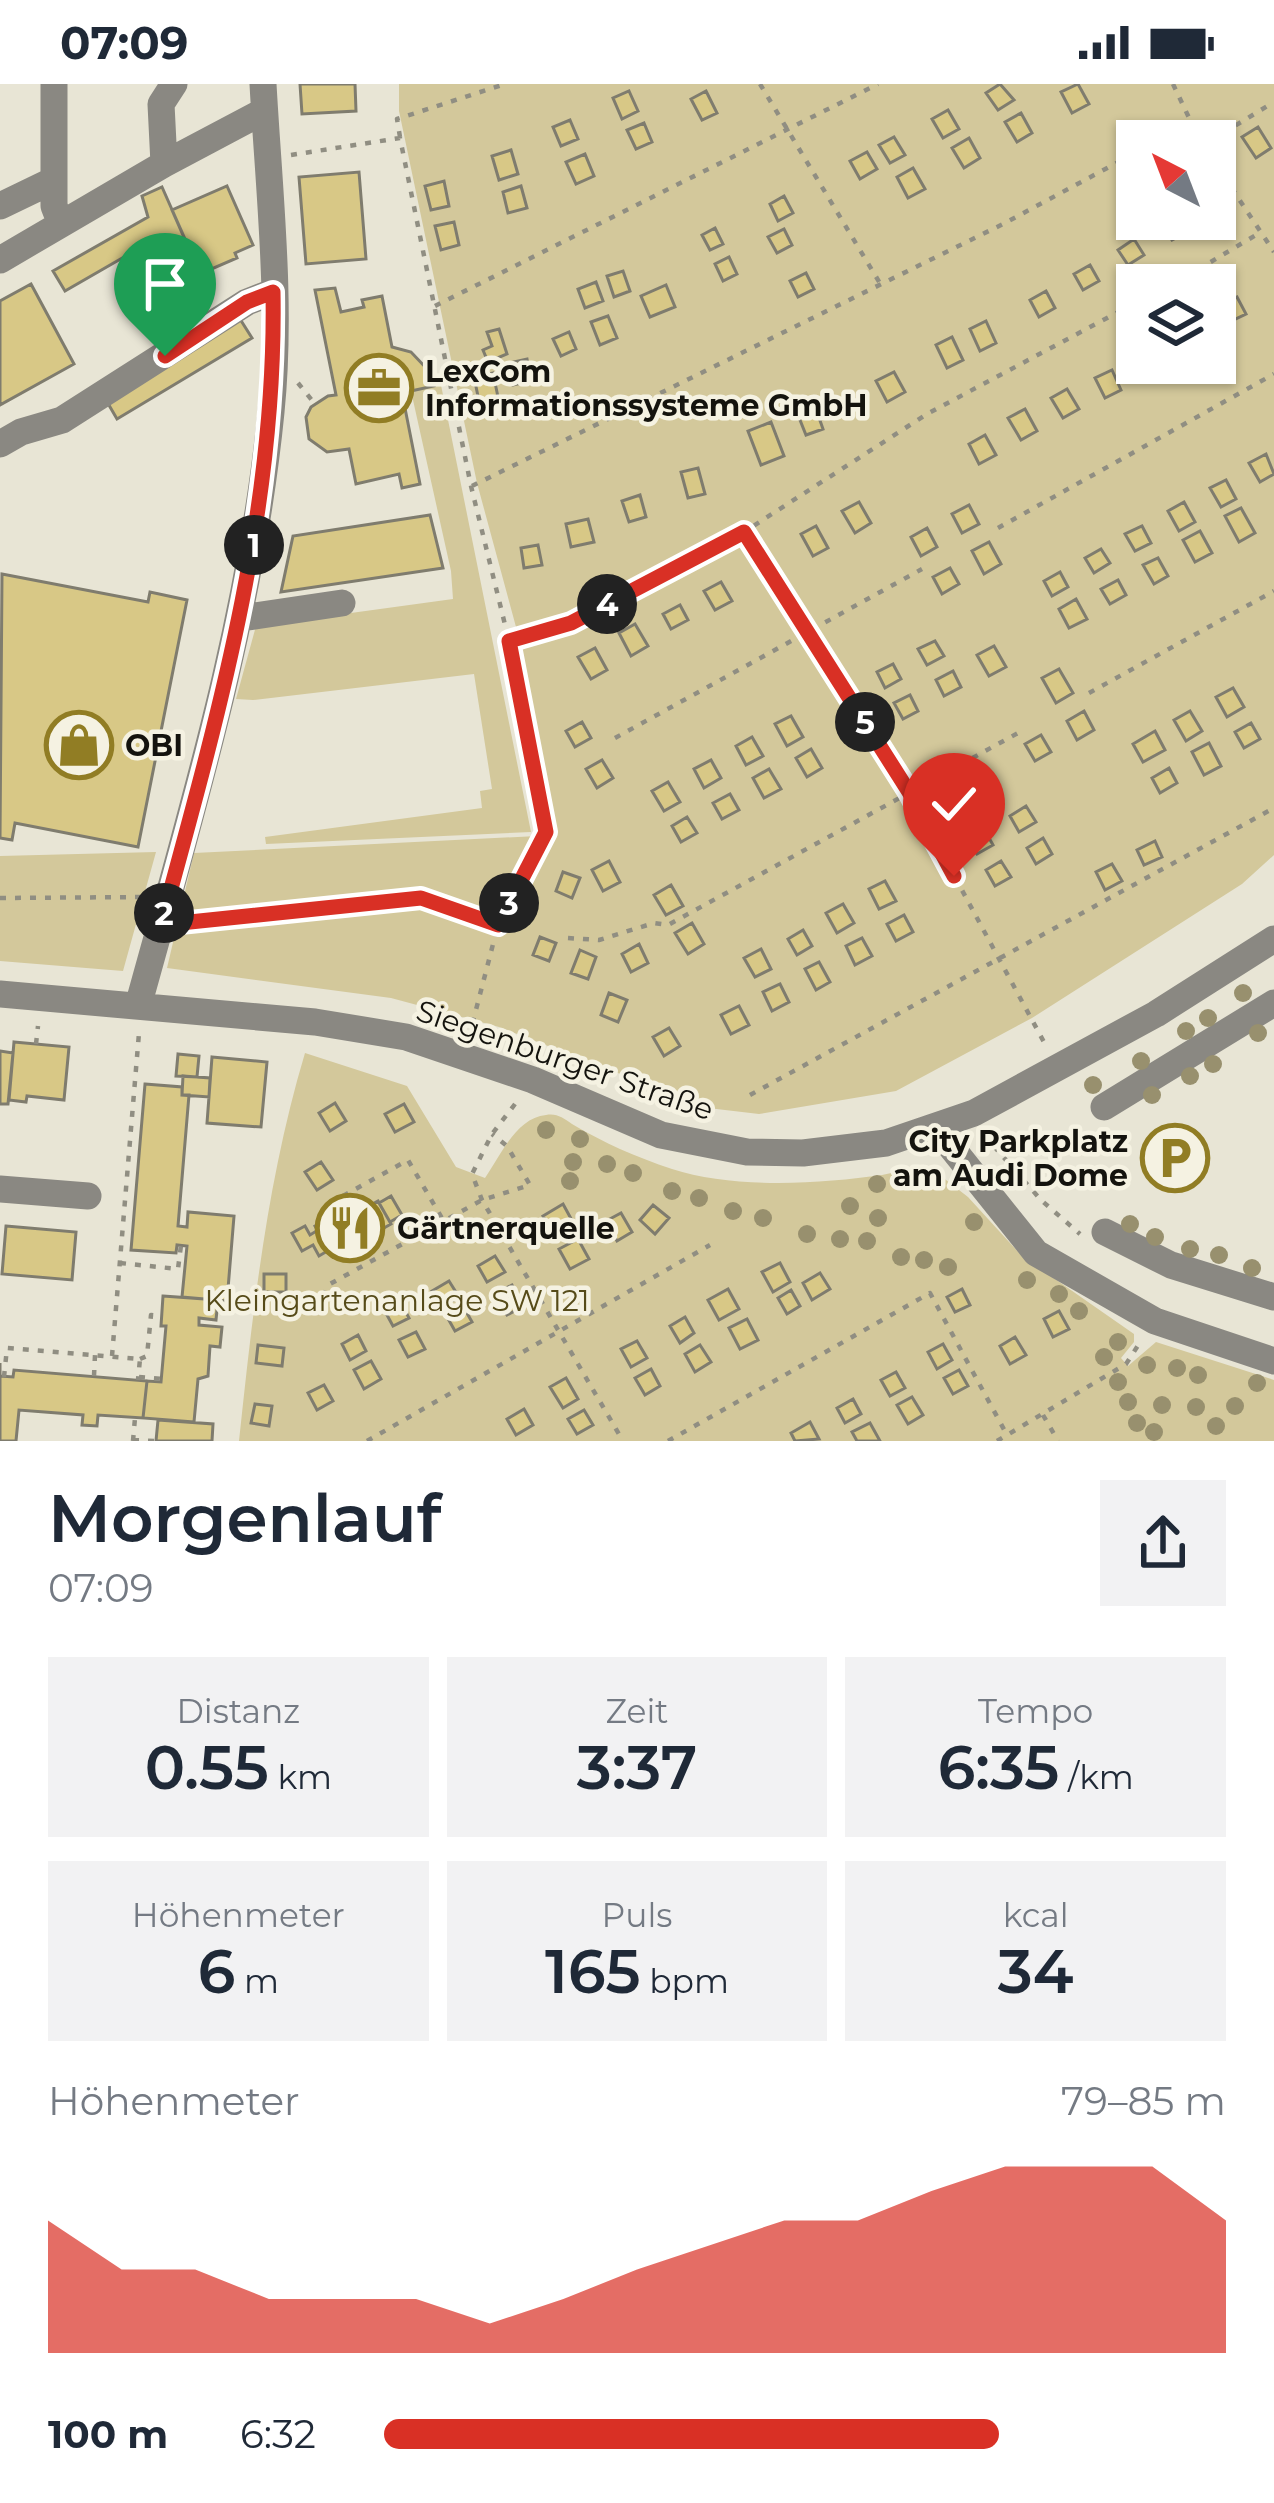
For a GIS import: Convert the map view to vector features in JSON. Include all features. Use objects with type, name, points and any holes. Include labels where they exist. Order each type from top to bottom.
[{"type":"street","points":[[54,84],[54,206],[62,224]]},
{"type":"street","points":[[164,164],[161,104],[174,84]]},
{"type":"street","points":[[0,260],[164,164],[263,98],[273,292],[272,408],[259,519],[241,618],[138,1006]]},
{"type":"street","points":[[0,206],[54,180]]},
{"type":"street","points":[[0,444],[21,432],[62,420],[247,302],[273,292]]},
{"type":"street","points":[[241,618],[342,603]]},
{"type":"street","name":"Siegenburger Straße","points":[[0,994],[315,1022],[406,1037],[533,1080],[661,1135],[748,1152],[846,1150],[936,1128],[1017,1091],[1156,1014],[1274,939]]},
{"type":"street","points":[[1104,1106],[1274,1003]]},
{"type":"street","points":[[936,1128],[1036,1252],[1155,1321],[1274,1361]]},
{"type":"street","points":[[0,1189],[88,1196]]},
{"type":"street","points":[[1106,1232],[1171,1265],[1274,1297]]},
{"type":"path","points":[[464,1054],[498,925],[546,832],[397,119],[505,84]]},
{"type":"path","points":[[760,84],[881,285]]},
{"type":"path","points":[[435,306],[878,84]]},
{"type":"path","points":[[1173,84],[1188,120]]},
{"type":"path","points":[[1236,125],[1274,102]]},
{"type":"path","points":[[267,159],[400,138]]},
{"type":"path","points":[[471,486],[881,285],[1116,163]]},
{"type":"path","points":[[1236,195],[1274,252]]},
{"type":"path","points":[[1207,264],[1261,232]]},
{"type":"path","points":[[509,641],[571,623],[744,532],[926,414],[1116,313]]},
{"type":"path","points":[[998,527],[1274,374]]},
{"type":"path","points":[[744,532],[909,792],[1032,1018]]},
{"type":"path","points":[[615,738],[922,569]]},
{"type":"path","points":[[1089,693],[1274,591]]},
{"type":"path","points":[[568,938],[599,940],[654,923],[668,925],[1018,733]]},
{"type":"path","points":[[751,1095],[1274,808]]},
{"type":"path","points":[[0,898],[169,897]]},
{"type":"path","points":[[161,925],[421,898],[498,925]]},
{"type":"path","points":[[112,1357],[139,1049]]},
{"type":"path","points":[[533,1080],[492,1134],[472,1174],[482,1201],[622,1441]]},
{"type":"path","points":[[315,1309],[330,1284],[482,1201],[530,1185],[507,1146],[492,1134]]},
{"type":"path","points":[[343,1196],[408,1160],[444,1221]]},
{"type":"path","points":[[367,1441],[710,1244]]},
{"type":"path","points":[[120,1263],[178,1269],[181,1245]]},
{"type":"path","points":[[668,1441],[931,1293],[1007,1435]]},
{"type":"path","points":[[4,1376],[8,1348],[140,1359],[147,1356],[151,1315],[162,1316]]},
{"type":"path","points":[[94,1376],[95,1355]]},
{"type":"path","points":[[140,1359],[138,1378],[161,1379]]},
{"type":"path","points":[[997,1441],[1126,1364]]},
{"type":"path","points":[[1043,1415],[1058,1441]]},
{"type":"path","points":[[135,1418],[133,1440],[156,1441]]},
{"type":"green space","points":[[399,84],[1274,84],[1274,855],[1242,884],[1032,1018],[896,1091],[759,1114],[708,1108],[499,1027],[391,998],[167,968],[194,853],[557,835],[519,638],[477,483],[399,111]]},
{"type":"green space","points":[[441,385],[531,832],[266,844],[265,837],[482,808],[480,791],[492,789],[474,674],[236,699],[256,626],[453,599],[411,391]]},
{"type":"green space","points":[[156,852],[123,971],[0,961],[0,856]]},
{"type":"green space","name":"Kleingartenanlage SW 121","points":[[305,1053],[407,1086],[456,1167],[485,1178],[518,1130],[535,1118],[550,1115],[646,1160],[721,1180],[831,1181],[928,1166],[968,1197],[1022,1256],[1134,1334],[1134,1342],[1121,1358],[1128,1366],[1156,1342],[1274,1380],[1274,1441],[239,1441],[271,1197]]},
{"type":"building","points":[[300,84],[355,84],[356,111],[302,114]]},
{"type":"building","points":[[1000,84],[1014,100],[998,110],[986,93]]},
{"type":"building","points":[[1078,84],[1089,104],[1072,113],[1061,92]]},
{"type":"building","points":[[629,91],[638,111],[622,119],[613,98]]},
{"type":"building","points":[[706,91],[717,113],[702,120],[691,99]]},
{"type":"building","points":[[948,110],[959,129],[943,138],[932,119]]},
{"type":"building","points":[[1021,113],[1032,133],[1017,142],[1005,122]]},
{"type":"building","points":[[570,120],[578,139],[561,146],[553,127]]},
{"type":"building","points":[[644,123],[652,142],[636,149],[627,130]]},
{"type":"building","points":[[1258,127],[1271,148],[1256,158],[1242,137]]},
{"type":"building","points":[[894,137],[905,155],[890,163],[879,145]]},
{"type":"building","points":[[969,138],[980,158],[964,168],[952,148]]},
{"type":"building","points":[[511,150],[518,174],[499,180],[492,156]]},
{"type":"building","points":[[867,152],[877,169],[860,179],[850,161]]},
{"type":"building","points":[[585,154],[594,176],[576,184],[566,162]]},
{"type":"building","points":[[913,168],[925,189],[908,198],[897,177]]},
{"type":"building","points":[[359,172],[366,259],[306,264],[299,177]]},
{"type":"building","points":[[444,181],[449,206],[431,210],[425,186]]},
{"type":"building","points":[[227,186],[253,245],[235,253],[237,258],[200,274],[172,210]]},
{"type":"building","points":[[521,186],[527,208],[508,213],[503,192]]},
{"type":"building","points":[[162,187],[185,239],[136,263],[131,253],[65,291],[53,271],[148,217],[142,196]]},
{"type":"building","points":[[784,196],[793,213],[778,221],[770,204]]},
{"type":"building","points":[[454,222],[459,245],[441,250],[435,226]]},
{"type":"building","points":[[715,228],[723,244],[710,250],[702,235]]},
{"type":"building","points":[[784,229],[792,245],[777,253],[768,237]]},
{"type":"building","points":[[1135,240],[1144,255],[1127,264],[1118,250]]},
{"type":"building","points":[[729,257],[737,274],[723,281],[715,264]]},
{"type":"building","points":[[1090,265],[1099,281],[1083,290],[1074,274]]},
{"type":"building","points":[[623,271],[630,291],[614,297],[607,276]]},
{"type":"building","points":[[806,273],[814,289],[798,297],[790,281]]},
{"type":"building","points":[[596,282],[603,301],[585,308],[578,289]]},
{"type":"building","points":[[31,284],[74,364],[0,405],[0,301]]},
{"type":"building","points":[[666,285],[675,307],[650,317],[641,296]]},
{"type":"building","name":"LexCom Informationssysteme GmbH","points":[[335,288],[341,312],[364,307],[362,300],[382,296],[392,347],[411,352],[429,371],[434,386],[402,393],[420,484],[402,488],[399,474],[356,484],[349,449],[327,452],[309,439],[306,417],[311,407],[336,395],[315,290]]},
{"type":"building","points":[[1046,291],[1055,308],[1039,317],[1030,300]]},
{"type":"building","points":[[1236,297],[1246,314],[1236,319]]},
{"type":"building","points":[[608,316],[617,338],[600,345],[591,322]]},
{"type":"building","points":[[240,319],[252,338],[117,419],[106,400]]},
{"type":"building","points":[[986,321],[996,343],[980,351],[970,329]]},
{"type":"building","points":[[499,329],[507,354],[488,362],[483,350],[492,346],[487,332]]},
{"type":"building","points":[[569,332],[576,349],[561,356],[553,339]]},
{"type":"building","points":[[952,337],[963,360],[947,368],[936,345]]},
{"type":"building","points":[[527,359],[531,381],[513,385],[509,363]]},
{"type":"building","points":[[1112,370],[1121,390],[1105,398],[1095,378]]},
{"type":"building","points":[[894,372],[905,392],[887,402],[876,381]]},
{"type":"building","points":[[493,373],[498,397],[479,401],[474,377]]},
{"type":"building","points":[[1067,389],[1079,409],[1063,418],[1051,398]]},
{"type":"building","points":[[816,409],[823,429],[806,435],[798,415]]},
{"type":"building","points":[[1025,409],[1037,431],[1021,440],[1008,418]]},
{"type":"building","points":[[771,422],[784,456],[761,465],[748,431]]},
{"type":"building","points":[[985,435],[996,455],[979,464],[969,444]]},
{"type":"building","points":[[1266,454],[1274,474],[1260,482],[1249,463]]},
{"type":"building","points":[[698,468],[705,494],[688,498],[681,472]]},
{"type":"building","points":[[1226,480],[1236,499],[1221,507],[1210,488]]},
{"type":"building","points":[[640,495],[646,517],[629,522],[622,501]]},
{"type":"building","points":[[859,502],[871,523],[855,533],[842,511]]},
{"type":"building","points":[[1184,502],[1195,522],[1179,531],[1168,511]]},
{"type":"building","points":[[969,505],[979,524],[962,533],[952,514]]},
{"type":"building","points":[[1241,508],[1255,533],[1239,542],[1225,516]]},
{"type":"building","points":[[430,515],[443,568],[281,592],[293,536]]},
{"type":"building","points":[[588,519],[594,542],[571,547],[566,524]]},
{"type":"building","points":[[816,526],[828,548],[813,556],[801,534]]},
{"type":"building","points":[[1142,526],[1151,543],[1135,551],[1125,534]]},
{"type":"building","points":[[927,528],[937,547],[921,556],[911,537]]},
{"type":"building","points":[[1200,531],[1212,553],[1195,562],[1183,540]]},
{"type":"building","points":[[989,542],[1001,564],[984,574],[972,551]]},
{"type":"building","points":[[538,545],[542,565],[524,568],[521,548]]},
{"type":"building","points":[[1101,549],[1110,563],[1094,573],[1085,558]]},
{"type":"building","points":[[1158,558],[1168,576],[1154,584],[1143,565]]},
{"type":"building","points":[[950,568],[959,584],[942,594],[933,577]]},
{"type":"building","points":[[1060,572],[1068,587],[1052,596],[1044,581]]},
{"type":"building","name":"OBI","points":[[2,574],[148,602],[150,592],[187,600],[138,847],[15,823],[12,840],[0,838]]},
{"type":"building","points":[[1118,580],[1126,595],[1110,604],[1101,589]]},
{"type":"building","points":[[721,582],[732,601],[715,610],[704,591]]},
{"type":"building","points":[[1076,599],[1087,619],[1069,628],[1059,609]]},
{"type":"building","points":[[680,605],[688,620],[671,629],[663,614]]},
{"type":"building","points":[[635,624],[648,646],[631,656],[619,633]]},
{"type":"building","points":[[935,641],[944,656],[927,665],[918,649]]},
{"type":"building","points":[[994,646],[1006,667],[989,676],[977,655]]},
{"type":"building","points":[[595,648],[607,670],[591,679],[578,657]]},
{"type":"building","points":[[893,664],[901,679],[885,688],[877,672]]},
{"type":"building","points":[[1059,669],[1073,693],[1056,703],[1042,678]]},
{"type":"building","points":[[953,671],[961,687],[944,696],[936,680]]},
{"type":"building","points":[[1233,688],[1244,707],[1227,717],[1216,697]]},
{"type":"building","points":[[910,695],[918,711],[903,719],[894,703]]},
{"type":"building","points":[[1084,711],[1094,730],[1077,740],[1067,721]]},
{"type":"building","points":[[1190,711],[1202,731],[1186,741],[1174,720]]},
{"type":"building","points":[[791,716],[803,737],[787,746],[775,724]]},
{"type":"building","points":[[582,722],[591,738],[575,747],[566,731]]},
{"type":"building","points":[[1251,723],[1260,739],[1244,748],[1235,732]]},
{"type":"building","points":[[1155,731],[1165,750],[1143,762],[1133,744]]},
{"type":"building","points":[[1041,735],[1051,752],[1035,761],[1025,744]]},
{"type":"building","points":[[752,737],[763,756],[746,765],[736,746]]},
{"type":"building","points":[[1209,743],[1221,766],[1204,775],[1192,752]]},
{"type":"building","points":[[811,749],[822,768],[807,777],[796,758]]},
{"type":"building","points":[[602,760],[613,778],[597,788],[586,769]]},
{"type":"building","points":[[711,760],[721,778],[704,788],[694,769]]},
{"type":"building","points":[[1169,768],[1177,783],[1160,793],[1152,778]]},
{"type":"building","points":[[769,769],[781,789],[764,798],[753,778]]},
{"type":"building","points":[[668,782],[680,802],[664,811],[652,791]]},
{"type":"building","points":[[730,794],[739,810],[722,819],[713,803]]},
{"type":"building","points":[[1026,806],[1036,822],[1019,832],[1010,816]]},
{"type":"building","points":[[687,817],[697,833],[681,842],[672,826]]},
{"type":"building","points":[[984,829],[993,845],[977,854],[968,838]]},
{"type":"building","points":[[1043,838],[1052,854],[1036,864],[1027,848]]},
{"type":"building","points":[[1155,841],[1162,857],[1144,865],[1137,850]]},
{"type":"building","points":[[609,861],[620,882],[603,891],[592,870]]},
{"type":"building","points":[[1001,861],[1011,877],[995,886],[986,870]]},
{"type":"building","points":[[1112,864],[1122,881],[1105,890],[1096,872]]},
{"type":"building","points":[[563,872],[580,878],[572,898],[556,891]]},
{"type":"building","points":[[885,881],[896,901],[879,909],[869,889]]},
{"type":"building","points":[[671,885],[683,906],[666,915],[654,895]]},
{"type":"building","points":[[843,904],[854,923],[837,933],[826,913]]},
{"type":"building","points":[[904,915],[913,932],[896,941],[887,924]]},
{"type":"building","points":[[692,923],[704,944],[688,954],[675,933]]},
{"type":"building","points":[[803,930],[812,946],[797,955],[788,939]]},
{"type":"building","points":[[540,937],[556,943],[549,961],[533,955]]},
{"type":"building","points":[[862,938],[872,956],[855,965],[846,946]]},
{"type":"building","points":[[639,944],[648,963],[631,972],[622,954]]},
{"type":"building","points":[[761,949],[771,969],[755,977],[744,958]]},
{"type":"building","points":[[580,950],[596,957],[588,979],[571,973]]},
{"type":"building","points":[[819,962],[830,982],[816,990],[805,969]]},
{"type":"building","points":[[780,984],[789,1002],[772,1011],[763,992]]},
{"type":"building","points":[[609,993],[627,1000],[618,1022],[601,1015]]},
{"type":"building","points":[[739,1006],[749,1025],[731,1034],[721,1015]]},
{"type":"building","points":[[669,1028],[680,1046],[664,1056],[653,1037]]},
{"type":"building","points":[[14,1042],[69,1047],[64,1100],[27,1096],[26,1102],[9,1100]]},
{"type":"building","points":[[0,1051],[13,1053],[8,1104],[0,1104]]},
{"type":"building","points":[[178,1054],[199,1056],[197,1077],[176,1076]]},
{"type":"building","points":[[212,1057],[267,1062],[261,1127],[207,1123]]},
{"type":"building","points":[[183,1076],[210,1078],[209,1097],[182,1095]]},
{"type":"building","points":[[145,1084],[182,1087],[182,1095],[189,1095],[178,1226],[187,1227],[188,1212],[234,1216],[227,1301],[182,1297],[187,1246],[177,1245],[176,1253],[131,1250]]},
{"type":"building","points":[[335,1103],[346,1121],[330,1131],[319,1113]]},
{"type":"building","points":[[404,1104],[414,1122],[395,1132],[385,1114]]},
{"type":"building","points":[[321,1162],[333,1180],[317,1190],[305,1172]]},
{"type":"building","points":[[391,1196],[402,1215],[390,1222],[379,1203]]},
{"type":"building","name":"Gärtnerquelle","points":[[378,1201],[391,1224],[333,1257],[315,1226],[350,1206],[354,1214]]},
{"type":"building","points":[[563,1204],[575,1226],[555,1237],[543,1216]]},
{"type":"building","points":[[653,1205],[669,1218],[655,1234],[640,1220]]},
{"type":"building","points":[[621,1213],[632,1232],[617,1241],[606,1221]]},
{"type":"building","points":[[6,1226],[76,1232],[72,1280],[2,1274]]},
{"type":"building","points":[[305,1226],[310,1235],[318,1230],[329,1250],[319,1256],[313,1245],[302,1251],[292,1233]]},
{"type":"building","points":[[578,1239],[589,1259],[570,1269],[559,1249]]},
{"type":"building","points":[[495,1256],[505,1272],[487,1282],[478,1266]]},
{"type":"building","points":[[780,1263],[790,1282],[773,1292],[762,1272]]},
{"type":"building","points":[[820,1273],[830,1289],[812,1300],[803,1283]]},
{"type":"building","points":[[264,1274],[286,1274],[286,1292],[264,1292]]},
{"type":"building","points":[[449,1281],[459,1297],[441,1307],[432,1291]]},
{"type":"building","points":[[512,1285],[524,1306],[507,1315],[495,1294]]},
{"type":"building","points":[[728,1289],[739,1309],[719,1320],[708,1300]]},
{"type":"building","points":[[962,1289],[970,1305],[955,1312],[947,1297]]},
{"type":"building","points":[[791,1290],[800,1306],[787,1314],[778,1298]]},
{"type":"building","points":[[397,1295],[409,1318],[393,1326],[381,1304]]},
{"type":"building","points":[[163,1296],[218,1300],[216,1320],[199,1318],[199,1325],[222,1327],[220,1347],[210,1346],[208,1376],[198,1379],[194,1422],[143,1418],[147,1381],[161,1382],[166,1326],[161,1326]]},
{"type":"building","points":[[463,1306],[472,1322],[455,1331],[446,1315]]},
{"type":"building","points":[[1059,1311],[1069,1329],[1053,1337],[1044,1319]]},
{"type":"building","points":[[685,1317],[694,1333],[680,1343],[670,1326]]},
{"type":"building","points":[[747,1319],[758,1340],[740,1349],[729,1328]]},
{"type":"building","points":[[416,1332],[425,1349],[408,1357],[399,1340]]},
{"type":"building","points":[[358,1335],[366,1351],[350,1360],[342,1344]]},
{"type":"building","points":[[1015,1337],[1026,1355],[1010,1364],[1000,1346]]},
{"type":"building","points":[[637,1341],[647,1358],[631,1367],[621,1349]]},
{"type":"building","points":[[943,1344],[952,1360],[937,1369],[928,1352]]},
{"type":"building","points":[[258,1345],[284,1348],[282,1366],[256,1363]]},
{"type":"building","points":[[700,1345],[711,1362],[695,1372],[685,1354]]},
{"type":"building","points":[[371,1361],[381,1379],[364,1389],[354,1370]]},
{"type":"building","points":[[651,1369],[660,1386],[645,1395],[635,1378]]},
{"type":"building","points":[[14,1370],[147,1381],[143,1418],[98,1415],[97,1426],[82,1425],[83,1415],[19,1410],[16,1441],[0,1441],[0,1376],[13,1377]]},
{"type":"building","points":[[959,1370],[968,1386],[953,1394],[944,1378]]},
{"type":"building","points":[[896,1372],[905,1388],[890,1396],[881,1380]]},
{"type":"building","points":[[566,1378],[578,1399],[563,1408],[550,1387]]},
{"type":"building","points":[[324,1385],[333,1401],[317,1410],[308,1393]]},
{"type":"building","points":[[912,1397],[923,1415],[908,1424],[897,1405]]},
{"type":"building","points":[[853,1399],[861,1414],[845,1423],[837,1408]]},
{"type":"building","points":[[255,1404],[272,1406],[269,1426],[251,1423]]},
{"type":"building","points":[[524,1409],[533,1425],[516,1435],[507,1419]]},
{"type":"building","points":[[584,1410],[593,1425],[577,1434],[568,1419]]},
{"type":"building","points":[[158,1420],[213,1424],[212,1441],[156,1441]]},
{"type":"building","points":[[810,1422],[819,1439],[795,1441],[791,1433]]},
{"type":"building","points":[[870,1423],[880,1441],[857,1441],[852,1432]]},
{"type":"place","name":"LexCom Informationssysteme GmbH","points":[[379,388]]},
{"type":"place","name":"OBI","points":[[79,745]]},
{"type":"place","name":"City Parkplatz am Audi Dome","points":[[1175,1158]]},
{"type":"place","name":"Gärtnerquelle","points":[[350,1228]]},
{"type":"route","points":[[165,356],[247,302],[273,292],[272,408],[246,595],[161,925],[421,898],[498,925],[546,832],[509,641],[571,623],[744,532],[909,792],[954,876]]}]
